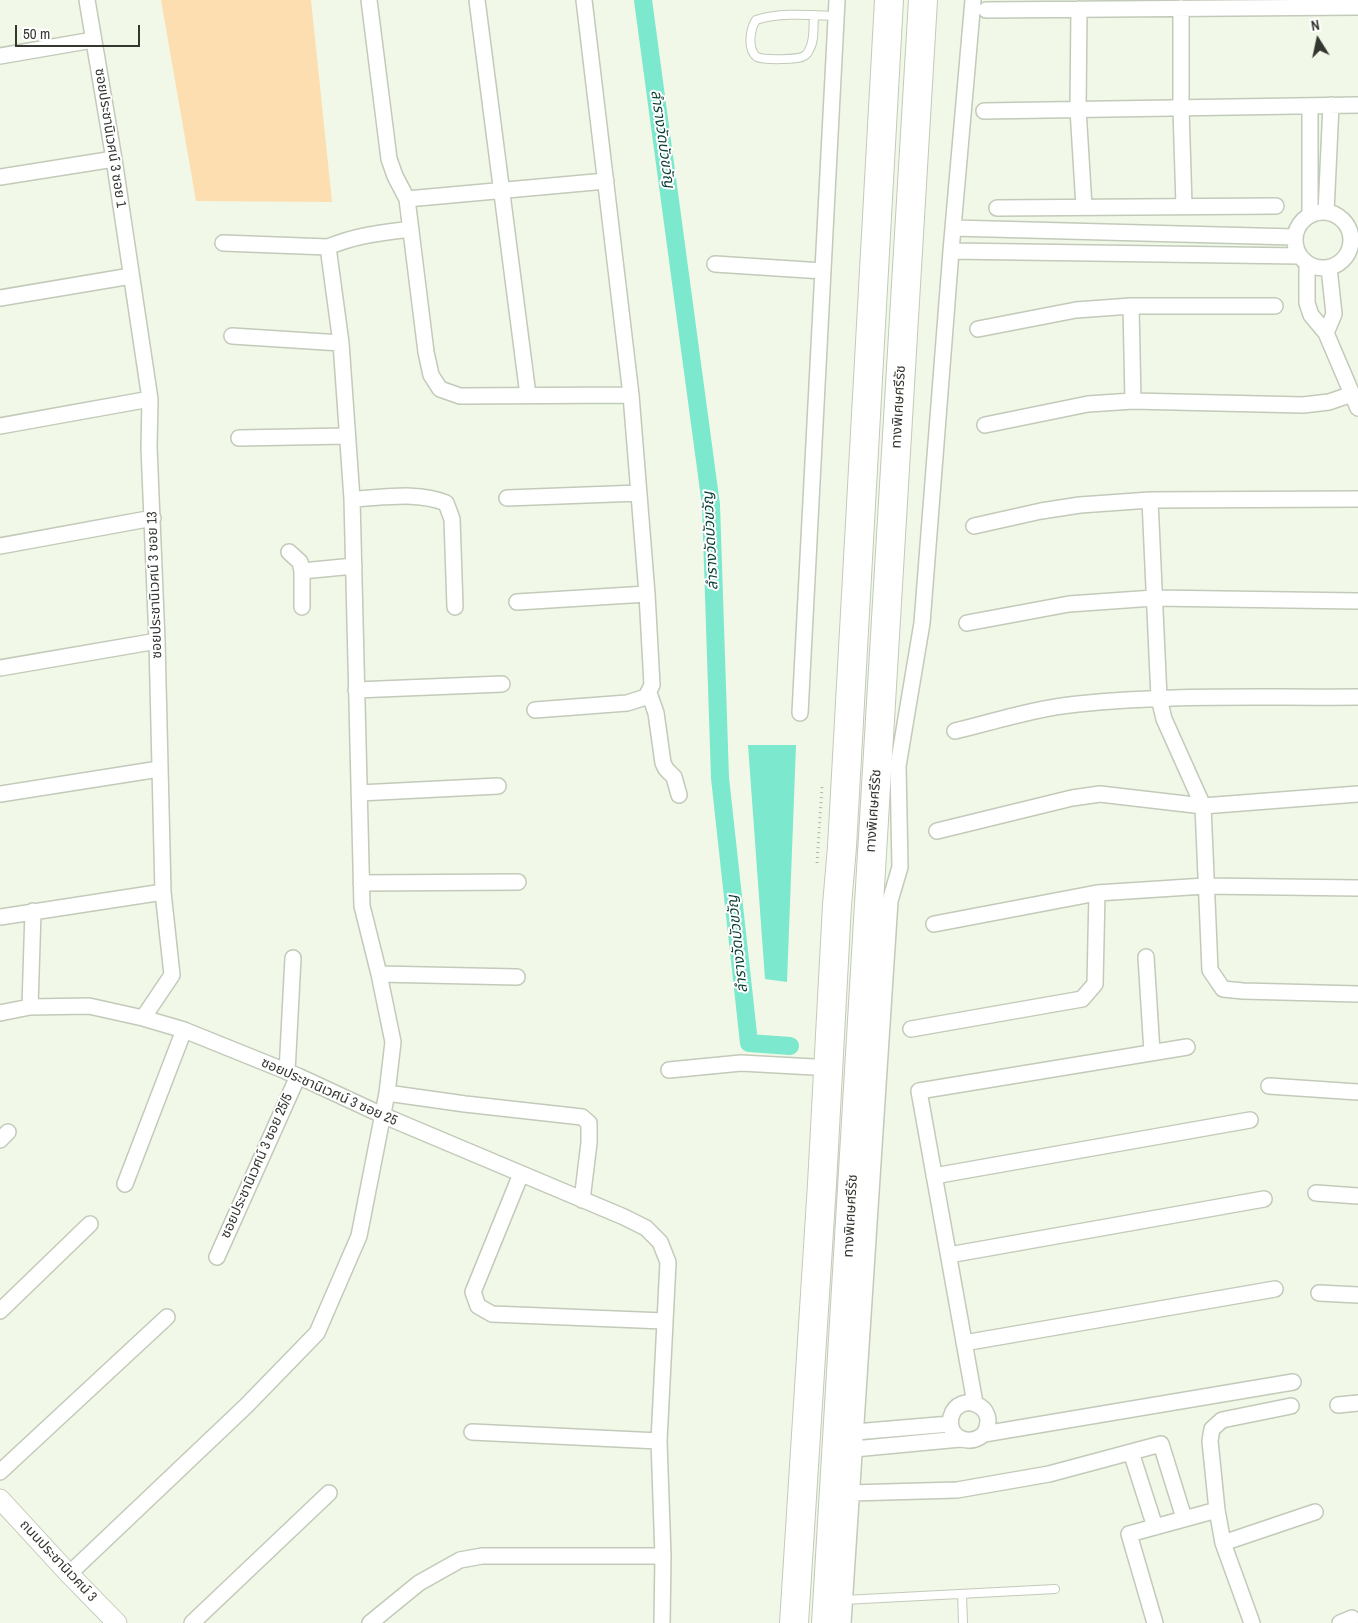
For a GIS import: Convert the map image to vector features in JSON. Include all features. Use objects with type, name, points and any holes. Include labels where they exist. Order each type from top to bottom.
[{"type":"highway","name":"ทางพิเศษศรีรัช","points":[[794,1623],[842,847],[888,0]]},
{"type":"highway","name":"ทางพิเศษศรีรัช","points":[[826,1623],[923,0]]},
{"type":"street","name":"ซอยประชานิเวศน์ 3 ซอย 1","points":[[87,0],[132,276]]},
{"type":"street","points":[[369,0],[389,159],[394,176],[407,199],[426,352],[431,375],[440,389],[460,396],[631,395]]},
{"type":"street","points":[[477,0],[528,395]]},
{"type":"street","points":[[535,710],[627,703],[646,697],[652,685],[647,594],[631,395],[584,0]]},
{"type":"street","points":[[800,713],[838,0]]},
{"type":"street","points":[[843,1623],[890,901],[900,867],[898,766],[922,623],[973,0]]},
{"type":"street","points":[[986,10],[1358,7]]},
{"type":"street","points":[[1181,8],[1181,108],[1184,206]]},
{"type":"street","points":[[1079,9],[1078,110],[1084,208]]},
{"type":"street","points":[[0,56],[93,40]]},
{"type":"street","points":[[984,111],[1358,105]]},
{"type":"street","points":[[1310,106],[1310,215]]},
{"type":"street","points":[[1326,212],[1331,106]]},
{"type":"street","points":[[0,177],[114,159]]},
{"type":"street","points":[[407,199],[606,181]]},
{"type":"street","points":[[997,208],[1276,206]]},
{"type":"street","points":[[951,251],[1303,260],[1318,268],[1330,268],[1339,264],[1348,253],[1354,229],[1336,215],[1326,212],[1310,215],[1302,220],[1296,228],[1294,237],[1295,247],[1303,260],[1311,315],[1326,333],[1355,401],[1303,405],[1134,401],[1088,404],[985,425]]},
{"type":"street","points":[[953,228],[1294,237]]},
{"type":"street","points":[[223,243],[328,247],[373,233],[410,230]]},
{"type":"street","points":[[69,1574],[246,1406],[317,1333],[360,1236],[387,1093],[394,1042],[365,922],[361,883],[352,499],[341,343],[328,247]]},
{"type":"street","points":[[715,264],[823,271]]},
{"type":"street","points":[[1326,333],[1334,314],[1330,268]]},
{"type":"street","points":[[0,298],[132,276]]},
{"type":"street","name":"ซอยประชานิเวศน์ 3 ซอย 13","points":[[132,276],[150,399],[163,892],[172,975],[143,1018]]},
{"type":"street","points":[[1131,306],[1134,401]]},
{"type":"street","points":[[978,329],[1076,310],[1131,306],[1275,306]]},
{"type":"street","points":[[232,336],[341,343]]},
{"type":"street","points":[[0,426],[150,399]]},
{"type":"street","points":[[238,438],[348,436]]},
{"type":"street","points":[[507,498],[639,493]]},
{"type":"street","points":[[352,499],[420,497],[436,499],[446,503],[452,519],[455,607]]},
{"type":"street","points":[[974,526],[1041,511],[1080,505],[1150,500],[1358,499]]},
{"type":"street","points":[[1150,500],[1158,698],[1164,719],[1203,806],[1210,970],[1223,989],[1358,994]]},
{"type":"street","points":[[0,546],[153,518]]},
{"type":"street","points":[[289,552],[300,562],[302,571],[302,607]]},
{"type":"street","points":[[302,571],[354,566]]},
{"type":"street","points":[[518,602],[647,594]]},
{"type":"street","points":[[967,623],[1069,604],[1154,598],[1358,601]]},
{"type":"street","points":[[0,668],[157,641]]},
{"type":"street","points":[[356,690],[502,684]]},
{"type":"street","points":[[649,693],[656,713],[663,763],[674,778],[679,795]]},
{"type":"street","points":[[955,731],[1069,705],[1158,698],[1358,697]]},
{"type":"street","points":[[0,794],[159,769]]},
{"type":"street","points":[[359,792],[498,786]]},
{"type":"street","points":[[936,831],[1072,798],[1100,794],[1203,806],[1358,794]]},
{"type":"street","points":[[361,883],[518,882]]},
{"type":"street","points":[[934,924],[1097,892],[1205,886],[1358,888]]},
{"type":"street","points":[[0,917],[163,892]]},
{"type":"street","points":[[911,1029],[1082,999],[1095,984],[1097,892]]},
{"type":"street","points":[[30,1008],[33,911]]},
{"type":"street","points":[[1146,957],[1152,1052]]},
{"type":"street","points":[[293,958],[293,1074]]},
{"type":"street","points":[[379,974],[517,977]]},
{"type":"street","name":"ซอยประชานิเวศน์ 3 ซอย 25","points":[[0,1013],[30,1008],[89,1006],[143,1018],[184,1030],[293,1074],[382,1116],[624,1217],[646,1228],[660,1242],[668,1262],[664,1321]]},
{"type":"street","points":[[125,1184],[184,1030]]},
{"type":"street","points":[[975,1403],[919,1090],[1187,1047]]},
{"type":"street","points":[[669,1070],[741,1063],[814,1067]]},
{"type":"street","name":"ซอยประชานิเวศน์ 3 ซอย 25/5","points":[[217,1257],[293,1074]]},
{"type":"street","points":[[1269,1086],[1358,1092]]},
{"type":"street","points":[[387,1093],[587,1119],[590,1134],[582,1200]]},
{"type":"street","points":[[934,1176],[1250,1120]]},
{"type":"street","points":[[521,1174],[473,1292],[478,1306],[492,1314],[664,1321],[659,1441],[663,1556],[662,1623]]},
{"type":"street","points":[[1316,1193],[1358,1196]]},
{"type":"street","points":[[948,1255],[1264,1199]]},
{"type":"street","points":[[0,1311],[90,1224]]},
{"type":"street","points":[[964,1343],[1275,1289]]},
{"type":"street","points":[[1319,1293],[1358,1295]]},
{"type":"street","points":[[0,1472],[167,1317]]},
{"type":"street","points":[[854,1449],[960,1439],[974,1440],[984,1434],[1293,1382]]},
{"type":"street","points":[[960,1439],[952,1430],[950,1424],[953,1412],[957,1407],[968,1402],[981,1406],[988,1416],[984,1434]]},
{"type":"street","points":[[1338,1404],[1358,1402]]},
{"type":"street","points":[[1252,1623],[1223,1543],[1217,1510],[1210,1440],[1212,1429],[1222,1420],[1292,1406]]},
{"type":"street","points":[[855,1432],[950,1424]]},
{"type":"street","points":[[472,1432],[659,1441]]},
{"type":"street","points":[[852,1493],[958,1490],[1049,1474],[1161,1444],[1184,1518]]},
{"type":"street","points":[[1131,1452],[1155,1526]]},
{"type":"street","points":[[192,1623],[330,1493]]},
{"type":"street","name":"ถนนประชานิเวศน์ 3","points":[[0,1499],[117,1623]]},
{"type":"street","points":[[1155,1623],[1129,1534],[1217,1510]]},
{"type":"street","points":[[1223,1543],[1315,1512]]},
{"type":"street","points":[[370,1623],[419,1583],[460,1560],[482,1556],[663,1556]]},
{"type":"lane","points":[[814,15],[813,40],[810,50],[804,56],[795,59],[764,58],[757,57],[752,50],[751,28],[756,20],[778,15],[814,15],[837,16]]},
{"type":"lane","points":[[844,1600],[1055,1589]]},
{"type":"lane","points":[[962,1594],[963,1623]]},
{"type":"shaded area","points":[[161,0],[311,0],[332,202],[196,201]]},
{"type":"water","points":[[748,745],[796,745],[787,982],[765,979]]},
{"type":"waterway","name":"ลำรางวัดบัวขวัญ","points":[[643,0],[711,505],[720,778],[749,1043],[790,1046]]}]
